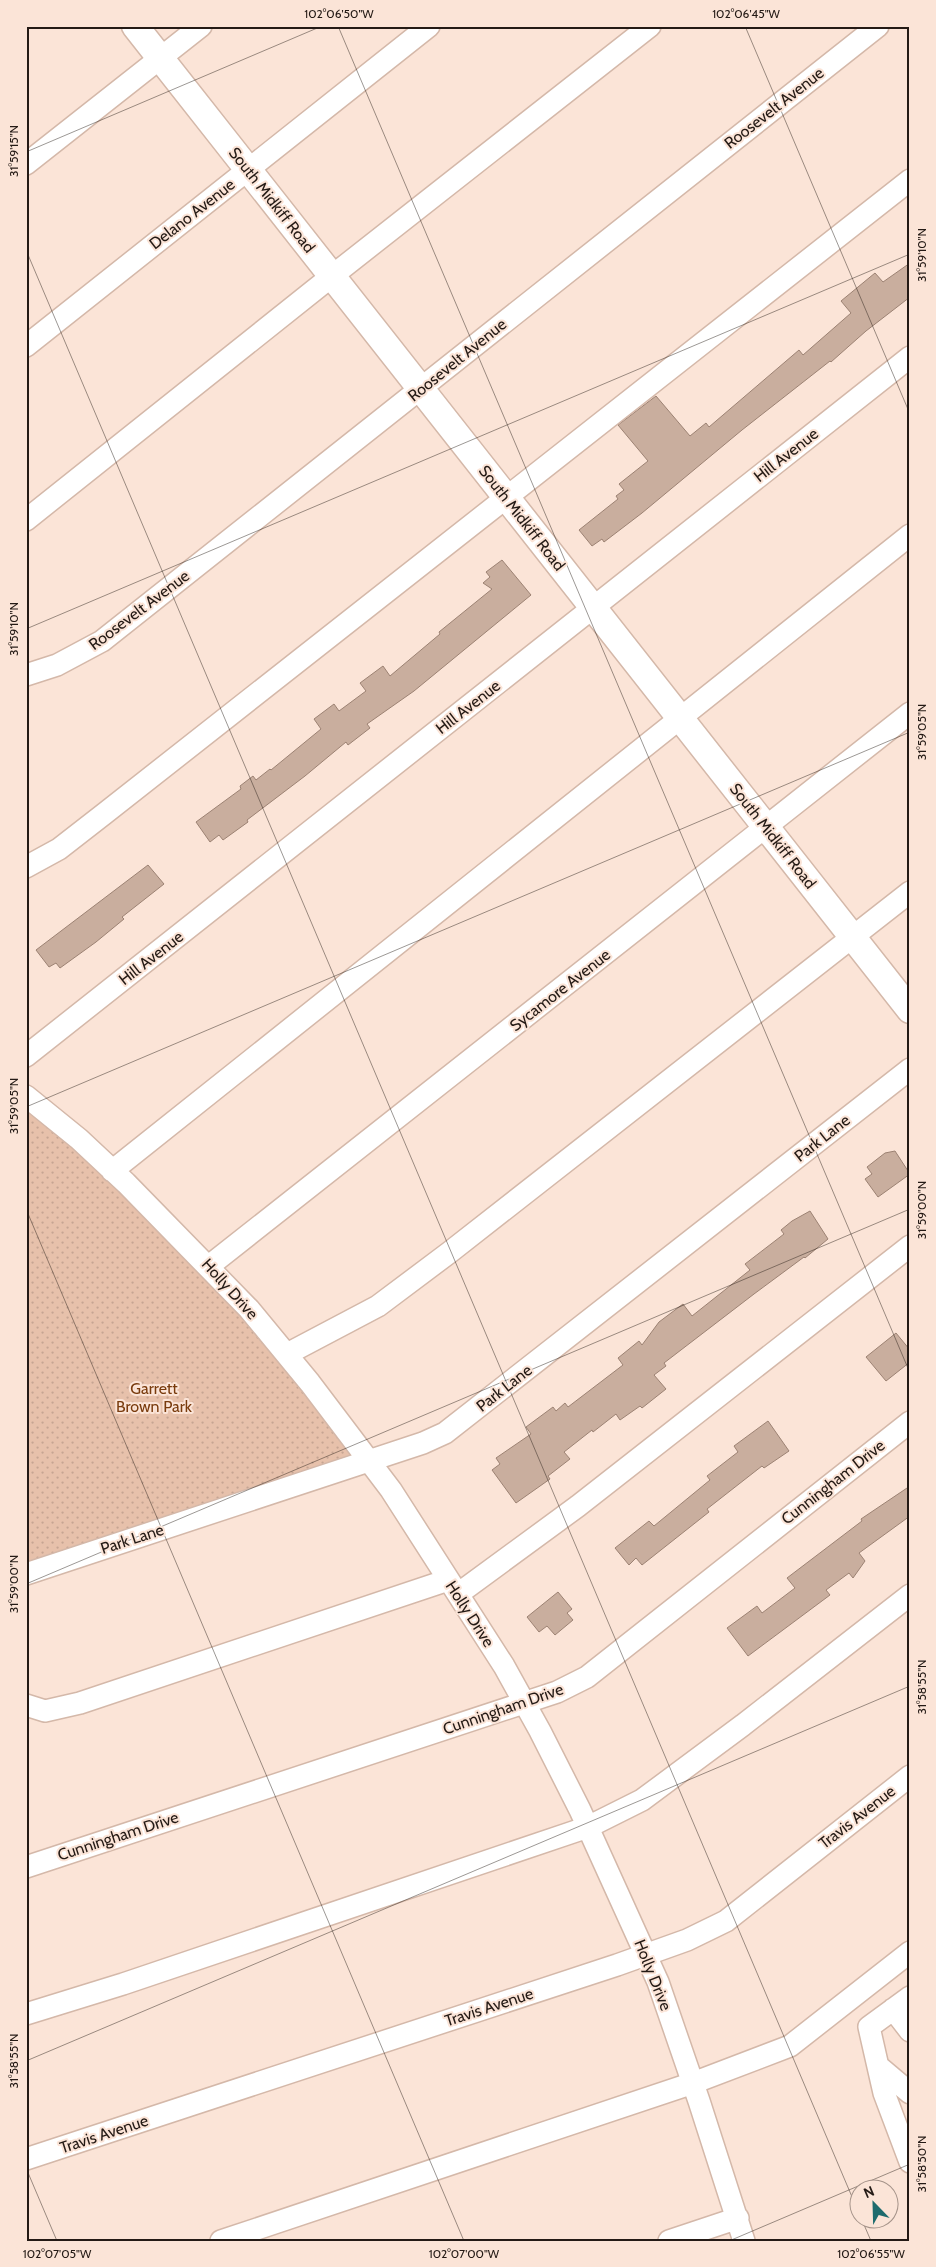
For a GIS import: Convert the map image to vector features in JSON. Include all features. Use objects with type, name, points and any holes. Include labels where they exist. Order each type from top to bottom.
[{"type":"main road","name":"South Midkiff Road","points":[[135,26],[910,1010]]},
{"type":"street","points":[[26,164],[201,26]]},
{"type":"street","name":"Delano Avenue","points":[[26,346],[429,26]]},
{"type":"street","points":[[26,520],[650,26]]},
{"type":"street","name":"Roosevelt Avenue","points":[[26,675],[68,660],[102,641],[878,26]]},
{"type":"street","points":[[26,867],[60,849],[910,180]]},
{"type":"street","name":"Hill Avenue","points":[[26,1056],[910,357]]},
{"type":"street","points":[[112,1171],[910,535]]},
{"type":"street","name":"Sycamore Avenue","points":[[209,1266],[910,713]]},
{"type":"street","points":[[286,1354],[378,1306],[458,1246],[910,892]]},
{"type":"street","name":"Park Lane","points":[[26,1574],[423,1443],[459,1424],[910,1069]]},
{"type":"street","name":"Holly Drive","points":[[26,1096],[75,1136],[112,1171],[209,1266],[249,1309],[350,1434],[368,1462],[391,1490],[504,1666],[588,1827],[646,1955],[693,2083],[744,2241]]},
{"type":"street","points":[[26,1706],[46,1711],[80,1703],[453,1587],[578,1506],[910,1246]]},
{"type":"street","name":"Cunningham Drive","points":[[26,1867],[557,1692],[586,1677],[910,1422]]},
{"type":"street","points":[[26,2014],[124,1984],[588,1827],[642,1800],[743,1725],[910,1595]]},
{"type":"street","name":"Travis Avenue","points":[[26,2159],[687,1940],[726,1921],[910,1776]]},
{"type":"street","points":[[221,2241],[693,2083],[790,2046],[910,1952]]},
{"type":"street","points":[[910,2031],[901,2003],[869,2027],[884,2093],[910,2162]]},
{"type":"street","points":[[878,2066],[910,2094]]},
{"type":"street","points":[[669,2241],[738,2218]]},
{"type":"green space","name":"Garrett Brown Park","points":[[26,1096],[131,1187],[368,1461],[26,1576]]},
{"type":"building","points":[[910,263],[910,297],[866,331],[831,362],[742,430],[642,513],[604,542],[602,539],[592,546],[579,530],[618,499],[616,496],[624,490],[619,484],[648,461],[618,425],[656,396],[690,436],[706,423],[709,427],[799,350],[803,355],[851,313],[841,301],[875,273],[883,282]]},
{"type":"building","points":[[502,560],[531,595],[414,691],[367,724],[370,728],[348,745],[346,742],[247,820],[248,822],[223,840],[219,835],[210,842],[196,822],[241,789],[240,786],[253,776],[256,780],[271,770],[321,729],[314,719],[334,704],[339,711],[366,691],[360,683],[383,666],[390,676],[440,634],[439,632],[492,589],[483,583],[490,577],[486,572]]},
{"type":"building","points":[[148,865],[164,884],[122,917],[124,919],[96,942],[60,968],[56,963],[49,967],[36,950]]},
{"type":"building","points":[[895,1151],[910,1174],[878,1197],[865,1179],[872,1174],[867,1167],[885,1153]]},
{"type":"building","points":[[810,1211],[828,1239],[664,1363],[666,1366],[654,1375],[666,1389],[642,1408],[640,1406],[620,1420],[616,1414],[593,1432],[592,1430],[564,1452],[570,1459],[548,1476],[550,1479],[516,1503],[492,1470],[500,1464],[496,1458],[531,1434],[526,1427],[553,1407],[556,1411],[565,1403],[568,1407],[623,1365],[618,1358],[639,1341],[642,1345],[659,1322],[683,1304],[692,1316],[750,1270],[745,1264],[784,1234],[781,1230]]},
{"type":"building","points":[[896,1333],[910,1350],[910,1362],[886,1381],[866,1357]]},
{"type":"building","points":[[768,1421],[789,1451],[764,1468],[762,1466],[707,1509],[709,1512],[642,1565],[636,1558],[629,1565],[615,1548],[649,1521],[654,1526],[710,1480],[707,1476],[738,1452],[734,1446]]},
{"type":"building","points":[[910,1486],[910,1516],[859,1553],[865,1561],[853,1578],[849,1573],[826,1590],[830,1595],[748,1656],[727,1628],[757,1606],[762,1613],[795,1588],[787,1578],[862,1521],[861,1519]]},
{"type":"building","points":[[558,1592],[572,1609],[567,1613],[573,1620],[555,1635],[547,1626],[539,1632],[527,1617]]}]
